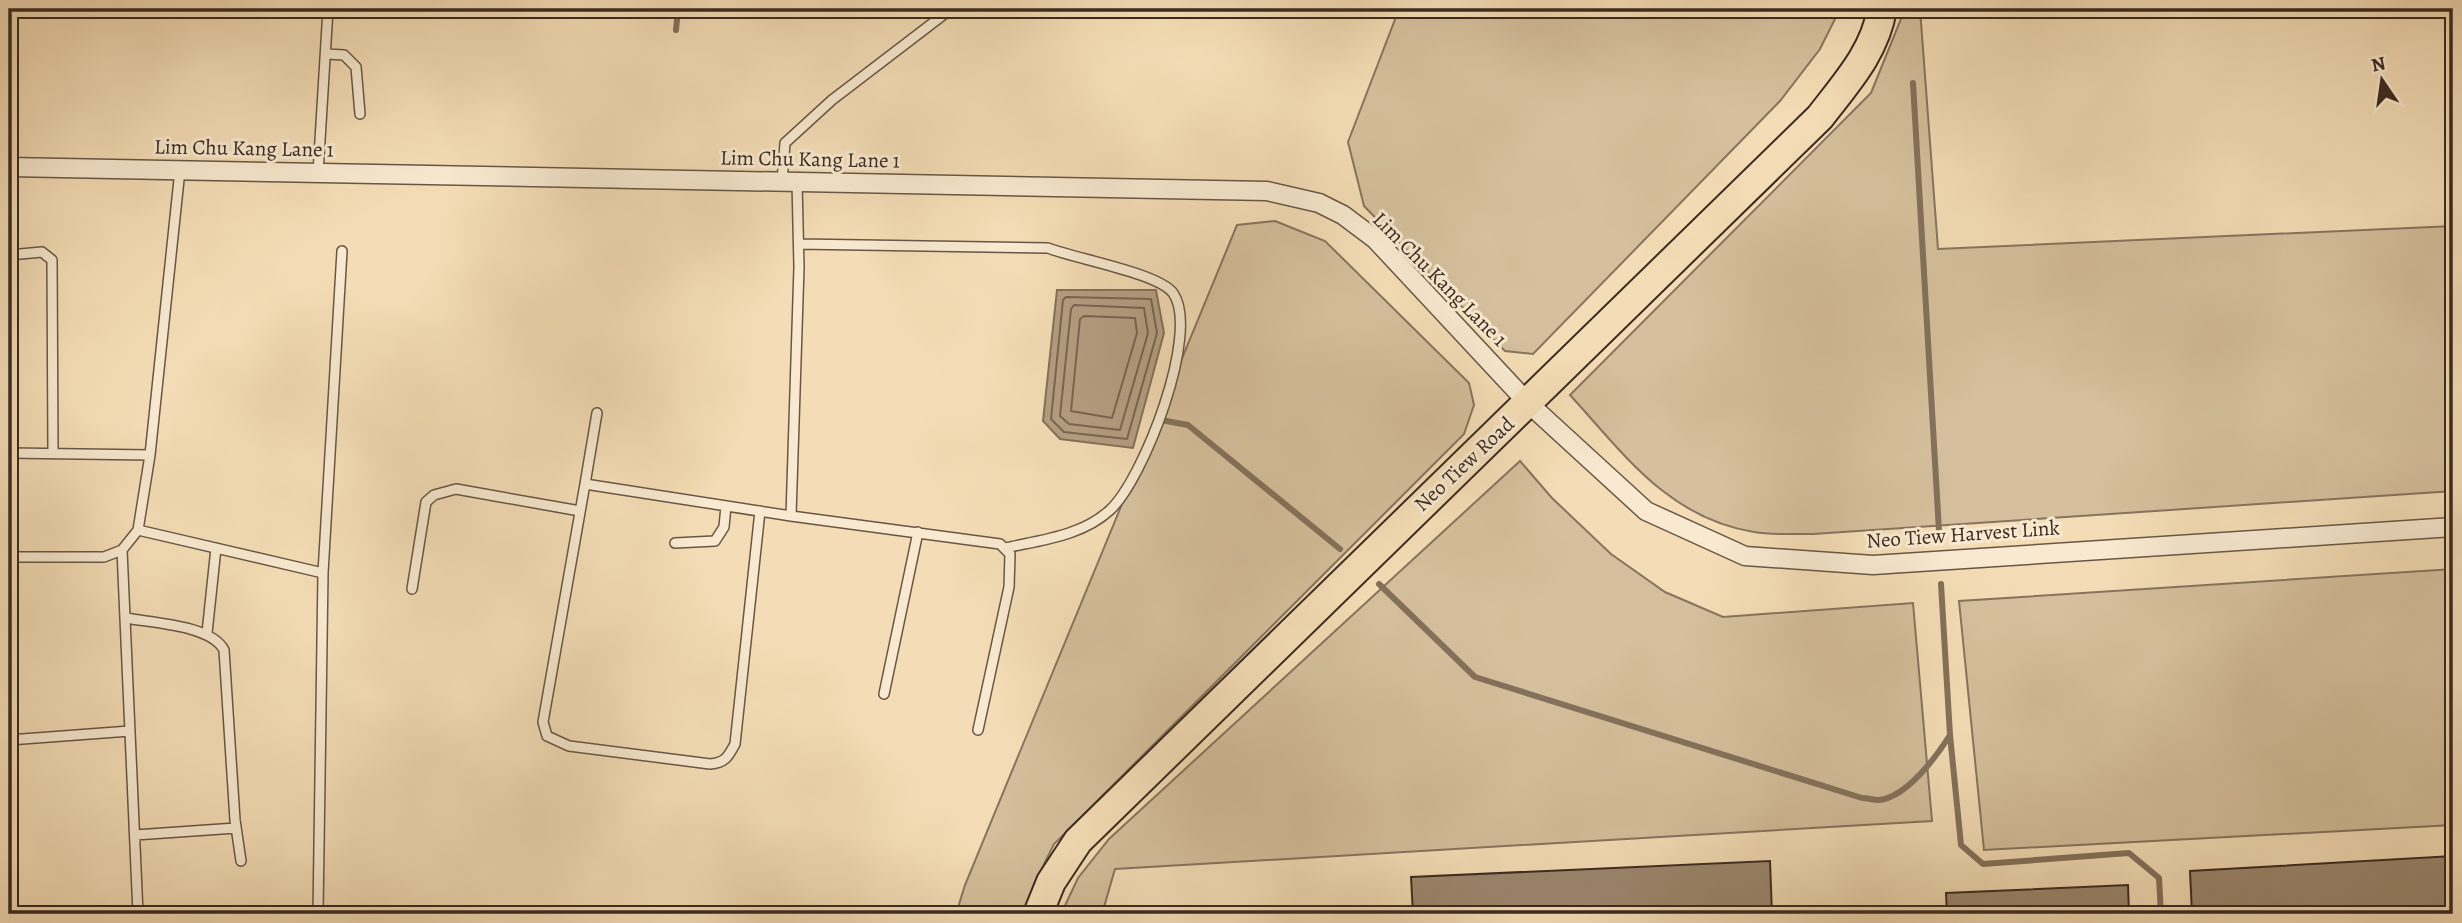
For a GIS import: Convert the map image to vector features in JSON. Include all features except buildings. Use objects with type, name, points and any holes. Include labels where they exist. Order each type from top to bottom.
[{"type":"main road","name":"Neo Tiew Road","points":[[1038,914],[1051,882],[1078,841],[1385,538],[1820,117],[1862,62],[1879,26],[1882,9]]},
{"type":"street","name":"Lim Chu Kang Lane 1","points":[[9,167],[1267,191],[1319,203],[1343,215],[1375,239],[1528,402]]},
{"type":"street","name":"Neo Tiew Harvest Link","points":[[1528,402],[1646,511],[1745,556],[1873,565],[2453,527]]},
{"type":"lane","points":[[318,173],[328,9]]},
{"type":"lane","points":[[791,516],[799,244],[785,143],[832,100],[951,9]]},
{"type":"lane","points":[[327,54],[344,55],[356,67],[360,114]]},
{"type":"lane","points":[[9,557],[104,556],[122,550],[138,530],[150,455],[180,170]]},
{"type":"lane","points":[[799,244],[1048,248],[1076,259],[1161,282],[1172,292],[1181,319],[1181,344],[1153,435],[1132,484],[1108,512],[1087,525],[1064,536],[1005,548]]},
{"type":"lane","points":[[318,914],[323,573],[341,251]]},
{"type":"lane","points":[[9,255],[42,252],[52,260],[53,453]]},
{"type":"lane","points":[[597,414],[543,722],[547,736],[569,746],[710,764],[722,763],[735,744],[760,512]]},
{"type":"lane","points":[[9,453],[150,455]]},
{"type":"lane","points":[[585,484],[760,512],[1000,544],[1010,554],[1010,587],[978,730]]},
{"type":"lane","points":[[412,589],[426,502],[434,495],[456,488],[580,511]]},
{"type":"lane","points":[[675,543],[715,541],[724,527],[726,506]]},
{"type":"lane","points":[[138,530],[323,573]]},
{"type":"lane","points":[[884,694],[918,532]]},
{"type":"lane","points":[[207,633],[216,548]]},
{"type":"lane","points":[[122,550],[138,914]]},
{"type":"lane","points":[[126,618],[207,633],[220,641],[224,650],[236,828],[241,861]]},
{"type":"lane","points":[[9,740],[130,731]]},
{"type":"lane","points":[[135,835],[236,828]]},
{"type":"shaded area","points":[[1399,9],[1840,9],[1820,49],[1780,101],[1533,354],[1505,351],[1364,206],[1348,142]]},
{"type":"shaded area","points":[[1905,9],[1920,9],[1938,249],[2453,226],[2453,491],[1813,534],[1769,534],[1724,525],[1697,513],[1650,480],[1629,461],[1570,395],[1871,93]]},
{"type":"shaded area","points":[[1275,221],[1325,241],[1469,383],[1474,405],[1464,434],[1054,844],[1034,884],[1025,914],[956,914],[965,885],[1237,225]]},
{"type":"shaded area","points":[[1520,461],[1552,498],[1611,554],[1665,592],[1723,617],[1913,603],[1932,821],[1115,869],[1102,914],[1061,914],[1078,878],[1109,839]]},
{"type":"shaded area","points":[[2453,569],[2453,825],[1984,850],[1959,601]]},
{"type":"water","points":[[1057,290],[1156,290],[1164,333],[1133,448],[1060,439],[1043,421]]},
{"type":"waterway","points":[[676,30],[678,9]]},
{"type":"waterway","points":[[1913,83],[1939,531]]},
{"type":"waterway","points":[[1161,420],[1188,425],[1340,549]]},
{"type":"waterway","points":[[1379,584],[1475,677],[1862,798],[1879,800],[1900,792],[1920,775],[1950,735]]},
{"type":"waterway","points":[[1941,584],[1950,735],[1961,845],[1983,864],[2129,853],[2159,878],[2161,914]]}]
